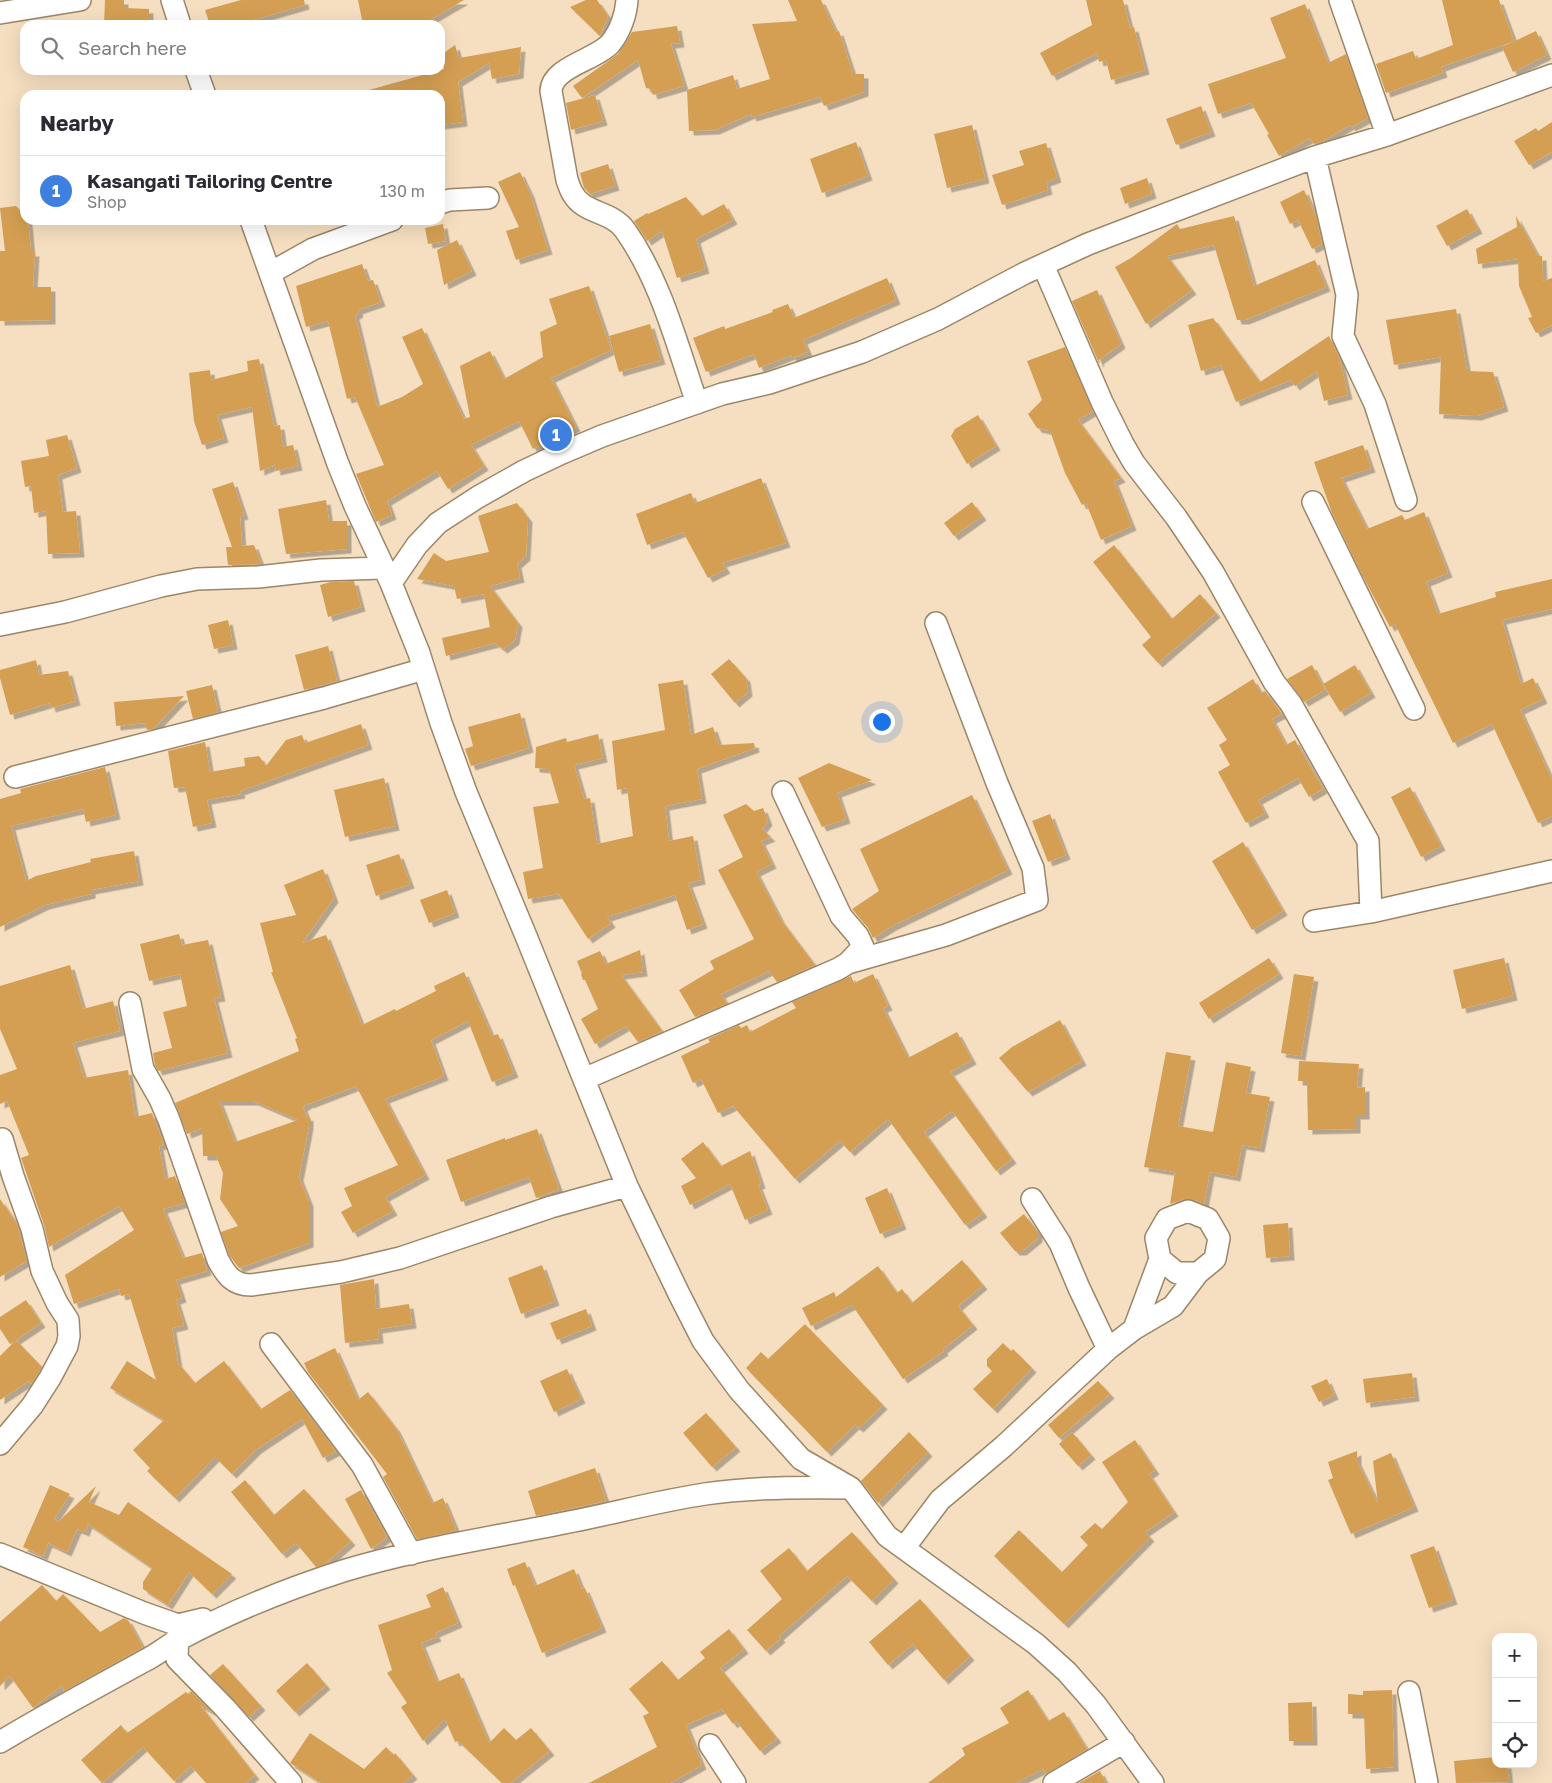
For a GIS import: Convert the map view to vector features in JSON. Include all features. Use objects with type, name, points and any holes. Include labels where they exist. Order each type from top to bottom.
[{"type":"street","points":[[0,13],[80,0]]},
{"type":"street","points":[[172,0],[178,20]]},
{"type":"street","points":[[627,0],[622,24],[610,45],[558,75],[551,85],[551,91],[567,180],[572,193],[582,204],[621,223],[637,248],[654,282],[697,403]]},
{"type":"street","points":[[1340,0],[1387,135]]},
{"type":"street","points":[[198,75],[203,90]]},
{"type":"street","points":[[387,576],[438,522],[478,496],[524,471],[578,446],[722,394],[769,383],[862,352],[938,320],[1043,265],[1088,244],[1316,157],[1387,135],[1552,75]]},
{"type":"street","points":[[1316,157],[1347,294],[1343,336],[1375,404],[1406,500]]},
{"type":"street","points":[[445,201],[488,198]]},
{"type":"street","points":[[254,225],[338,464],[419,653],[441,723],[466,792],[627,1186],[703,1341],[739,1390],[801,1458],[851,1488],[887,1536],[1036,1644],[1067,1672],[1096,1705],[1153,1783]]},
{"type":"street","points":[[270,274],[313,249],[378,225]]},
{"type":"street","points":[[1043,265],[1102,402],[1123,444],[1213,572],[1270,673],[1291,704],[1368,841],[1371,912]]},
{"type":"street","points":[[1313,502],[1414,709]]},
{"type":"street","points":[[0,626],[65,612],[160,586],[197,579],[258,578],[321,570],[387,576]]},
{"type":"street","points":[[584,1079],[820,977],[848,963],[946,935],[1037,900],[1032,868],[997,783],[936,623]]},
{"type":"street","points":[[15,777],[324,698],[424,669]]},
{"type":"street","points":[[783,792],[841,916],[858,936],[863,947],[848,963]]},
{"type":"street","points":[[1314,921],[1371,912],[1552,872]]},
{"type":"street","points":[[130,1003],[143,1069],[160,1099],[169,1120],[218,1260],[224,1272],[238,1283],[251,1284],[341,1272],[400,1258],[551,1207],[627,1186]]},
{"type":"street","points":[[0,1444],[32,1406],[46,1385],[67,1346],[69,1336],[68,1320],[42,1272],[32,1229],[2,1139]]},
{"type":"street","points":[[1032,1198],[1060,1243],[1108,1349]]},
{"type":"street","points":[[904,1548],[940,1500],[1004,1446],[1108,1349],[1134,1329],[1173,1306],[1198,1273],[1215,1259],[1219,1238],[1208,1219],[1188,1212],[1167,1219],[1156,1238],[1160,1259],[1134,1329]]},
{"type":"street","points":[[1160,1259],[1177,1273],[1198,1273]]},
{"type":"street","points":[[271,1344],[362,1465],[411,1554]]},
{"type":"street","points":[[0,1742],[50,1711],[149,1658],[178,1632],[344,1571],[411,1554],[664,1501],[745,1489],[851,1488]]},
{"type":"street","points":[[0,1554],[144,1613],[178,1632]]},
{"type":"street","points":[[178,1632],[176,1659],[225,1708],[290,1783]]},
{"type":"street","points":[[1409,1692],[1427,1783]]},
{"type":"street","points":[[1054,1783],[1124,1742]]},
{"type":"street","points":[[710,1745],[735,1783]]},
{"type":"building","points":[[105,0],[124,0],[124,8],[149,9],[149,20],[104,20]]},
{"type":"building","points":[[241,0],[304,0],[305,5],[253,20],[208,20],[205,10]]},
{"type":"building","points":[[358,0],[464,0],[430,20],[362,20]]},
{"type":"building","points":[[586,0],[597,0],[608,16],[600,36],[570,7]]},
{"type":"building","points":[[788,0],[821,0],[836,32],[839,31],[853,74],[864,74],[864,92],[824,106],[820,97],[752,117],[751,114],[715,130],[689,131],[687,90],[733,75],[737,89],[770,79],[752,24],[797,21]]},
{"type":"building","points":[[1086,0],[1123,0],[1130,28],[1134,27],[1145,70],[1111,80],[1106,60],[1099,62],[1097,53],[1052,76],[1040,53],[1092,25]]},
{"type":"building","points":[[1442,0],[1499,0],[1514,41],[1441,67],[1443,73],[1386,93],[1376,64],[1413,51],[1416,59],[1453,45]]},
{"type":"building","points":[[1305,4],[1328,63],[1346,54],[1368,118],[1351,127],[1350,125],[1321,142],[1314,144],[1310,138],[1279,156],[1251,103],[1218,114],[1208,84],[1286,58],[1270,18]]},
{"type":"building","points":[[677,26],[680,43],[671,44],[684,86],[653,95],[651,89],[646,88],[638,60],[582,98],[573,86],[618,54],[632,32]]},
{"type":"building","points":[[1536,31],[1547,55],[1513,72],[1502,47]]},
{"type":"building","points":[[455,45],[459,58],[521,47],[519,74],[492,79],[489,63],[458,82],[463,122],[445,124],[445,90],[369,90],[423,75],[445,75],[445,52]]},
{"type":"building","points":[[595,95],[603,121],[571,130],[566,103]]},
{"type":"building","points":[[1201,106],[1211,132],[1176,145],[1166,119]]},
{"type":"building","points":[[1552,122],[1552,152],[1529,165],[1514,141],[1536,128],[1538,131]]},
{"type":"building","points":[[972,125],[985,179],[947,188],[934,134]]},
{"type":"building","points":[[856,142],[868,176],[822,193],[810,159]]},
{"type":"building","points":[[1046,143],[1057,178],[1046,182],[1048,190],[1002,205],[992,175],[1024,165],[1019,151]]},
{"type":"building","points":[[608,164],[615,186],[590,194],[584,188],[580,173]]},
{"type":"building","points":[[520,172],[530,193],[548,250],[516,260],[506,231],[519,227],[498,182]]},
{"type":"building","points":[[1147,178],[1152,194],[1125,204],[1120,188]]},
{"type":"building","points":[[1304,190],[1316,216],[1322,244],[1312,249],[1298,220],[1290,224],[1280,202]]},
{"type":"building","points":[[686,197],[702,216],[724,204],[733,220],[696,239],[705,269],[677,278],[662,231],[647,241],[634,221],[647,213]]},
{"type":"building","points":[[16,206],[20,210],[20,225],[28,225],[31,252],[35,252],[33,287],[51,287],[51,320],[0,321],[0,251],[5,251],[0,208]]},
{"type":"building","points":[[1467,209],[1478,229],[1447,246],[1436,226]]},
{"type":"building","points":[[1234,216],[1254,286],[1315,260],[1326,287],[1245,320],[1237,320],[1214,245],[1167,256],[1192,290],[1146,324],[1115,267],[1131,258],[1177,224],[1180,229]]},
{"type":"building","points":[[1516,216],[1538,256],[1542,256],[1543,281],[1552,278],[1552,325],[1536,333],[1528,318],[1532,317],[1519,286],[1518,259],[1478,264],[1476,249],[1517,227]]},
{"type":"building","points":[[443,225],[446,241],[428,244],[425,228]]},
{"type":"building","points":[[457,240],[472,271],[444,285],[437,250]]},
{"type":"building","points":[[362,264],[368,281],[373,280],[381,302],[358,310],[359,313],[355,315],[377,407],[402,397],[423,384],[402,337],[422,328],[464,419],[470,417],[460,366],[490,351],[504,379],[543,357],[540,332],[557,324],[549,299],[589,286],[611,350],[551,378],[576,427],[533,449],[519,421],[471,445],[484,466],[448,489],[437,471],[387,501],[392,515],[376,522],[356,474],[384,465],[355,397],[347,399],[328,321],[306,327],[296,286]]},
{"type":"building","points":[[887,278],[896,300],[803,340],[808,352],[792,358],[791,355],[759,368],[754,354],[706,372],[693,338],[724,326],[725,329],[773,312],[772,310],[788,304],[794,318]]},
{"type":"building","points":[[1097,290],[1121,344],[1099,360],[1099,363],[1072,301]]},
{"type":"building","points":[[1456,309],[1467,371],[1493,372],[1504,407],[1477,416],[1439,414],[1441,357],[1394,365],[1386,320]]},
{"type":"building","points":[[1213,318],[1260,382],[1329,336],[1339,357],[1348,395],[1324,401],[1317,371],[1295,386],[1291,380],[1236,402],[1221,365],[1201,371],[1188,325]]},
{"type":"building","points":[[650,324],[661,360],[619,372],[609,336]]},
{"type":"building","points":[[1065,347],[1093,411],[1078,420],[1121,478],[1114,481],[1132,526],[1101,540],[1086,503],[1082,505],[1065,473],[1050,431],[1037,428],[1028,414],[1042,400],[1027,361]]},
{"type":"building","points":[[259,359],[274,426],[280,425],[283,447],[293,445],[298,466],[276,471],[275,465],[260,471],[252,407],[217,415],[224,438],[202,445],[194,421],[189,373],[210,370],[211,380],[248,371],[247,361]]},
{"type":"building","points":[[978,415],[996,446],[967,464],[951,436],[955,429]]},
{"type":"building","points":[[67,435],[77,468],[58,475],[63,512],[76,511],[80,553],[48,554],[46,511],[34,513],[31,486],[25,487],[21,461],[49,456],[46,440]]},
{"type":"building","points":[[1363,445],[1371,468],[1341,478],[1367,529],[1402,515],[1405,520],[1424,512],[1448,573],[1426,582],[1438,614],[1496,597],[1495,592],[1552,579],[1552,609],[1502,620],[1521,684],[1533,678],[1543,699],[1520,710],[1552,780],[1552,816],[1538,823],[1492,724],[1453,743],[1395,624],[1390,627],[1332,513],[1314,462]]},
{"type":"building","points":[[761,478],[786,543],[722,563],[726,569],[708,578],[683,532],[647,545],[636,514],[691,493],[695,503]]},
{"type":"building","points":[[233,482],[244,515],[240,516],[242,546],[254,545],[261,564],[228,565],[226,547],[232,547],[212,489]]},
{"type":"building","points":[[326,500],[329,521],[347,521],[347,549],[286,554],[278,509]]},
{"type":"building","points":[[972,502],[982,516],[954,536],[944,523]]},
{"type":"building","points":[[517,503],[528,518],[526,556],[517,564],[520,578],[490,586],[518,623],[515,640],[503,649],[495,643],[446,656],[442,638],[490,627],[484,594],[457,599],[454,586],[417,579],[434,553],[446,561],[489,552],[478,516]]},
{"type":"building","points":[[1114,545],[1172,619],[1200,594],[1216,613],[1158,663],[1142,645],[1151,637],[1093,562]]},
{"type":"building","points":[[354,581],[361,607],[328,617],[320,585],[331,582]]},
{"type":"building","points":[[228,620],[233,645],[214,649],[208,625]]},
{"type":"building","points":[[328,646],[337,681],[304,690],[295,655]]},
{"type":"building","points":[[729,659],[746,678],[748,692],[735,703],[711,674]]},
{"type":"building","points":[[36,660],[39,675],[68,671],[76,701],[51,708],[50,703],[10,715],[0,678],[0,670]]},
{"type":"building","points":[[1312,665],[1325,690],[1304,702],[1287,679]]},
{"type":"building","points":[[1355,665],[1371,693],[1340,712],[1323,684]]},
{"type":"building","points":[[1253,679],[1261,693],[1265,691],[1282,714],[1272,719],[1286,745],[1295,740],[1323,789],[1309,797],[1298,778],[1258,800],[1265,813],[1246,823],[1218,772],[1230,765],[1219,745],[1227,740],[1207,708]]},
{"type":"building","points":[[683,680],[691,735],[713,727],[719,745],[754,743],[755,748],[697,769],[702,799],[665,806],[669,841],[693,836],[701,880],[688,883],[703,924],[687,930],[675,895],[607,917],[611,923],[588,939],[559,894],[528,899],[523,872],[543,868],[533,807],[559,803],[549,769],[535,768],[536,747],[566,738],[567,742],[598,734],[603,758],[574,765],[584,799],[590,798],[597,844],[633,836],[627,788],[617,790],[612,741],[665,730],[658,684]]},
{"type":"building","points":[[212,685],[218,712],[193,719],[186,691]]},
{"type":"building","points":[[184,696],[153,729],[147,730],[145,723],[116,726],[114,702]]},
{"type":"building","points":[[520,713],[529,748],[471,766],[465,749],[473,746],[468,727]]},
{"type":"building","points":[[361,724],[368,745],[240,791],[241,794],[207,800],[212,823],[193,827],[185,787],[174,788],[168,751],[205,742],[210,772],[245,766],[244,758],[259,756],[266,766],[286,740],[302,735],[305,743]]},
{"type":"building","points":[[829,763],[872,780],[837,793],[846,819],[822,827],[798,778]]},
{"type":"building","points":[[105,767],[116,815],[86,822],[83,809],[11,826],[26,881],[36,876],[91,862],[90,859],[134,851],[139,881],[91,890],[91,894],[45,905],[0,927],[0,799],[21,793],[20,789]]},
{"type":"building","points":[[384,778],[395,826],[345,837],[334,790]]},
{"type":"building","points":[[1410,787],[1441,846],[1421,857],[1391,797]]},
{"type":"building","points":[[972,795],[1008,870],[892,926],[873,938],[868,928],[852,909],[879,891],[860,849]]},
{"type":"building","points":[[746,804],[754,811],[763,808],[768,821],[762,829],[771,837],[761,841],[772,864],[756,872],[781,920],[815,965],[777,982],[769,971],[721,994],[727,1004],[695,1017],[679,990],[714,969],[710,961],[754,939],[718,870],[743,857],[723,815]]},
{"type":"building","points":[[1050,814],[1066,855],[1048,862],[1032,821]]},
{"type":"building","points":[[1243,842],[1283,911],[1252,930],[1212,861]]},
{"type":"building","points":[[399,854],[410,884],[376,896],[366,865]]},
{"type":"building","points":[[323,869],[334,898],[302,943],[326,935],[362,1025],[436,991],[434,986],[464,972],[492,1036],[498,1034],[514,1073],[492,1082],[468,1021],[431,1040],[444,1076],[385,1099],[425,1175],[385,1197],[393,1211],[353,1233],[341,1212],[352,1206],[344,1188],[398,1165],[356,1086],[309,1103],[303,1107],[307,1117],[309,1116],[309,1125],[299,1177],[309,1202],[309,1243],[239,1268],[229,1255],[221,1232],[238,1226],[220,1199],[223,1173],[216,1156],[203,1156],[202,1128],[187,1134],[175,1103],[299,1051],[295,1039],[297,1038],[271,972],[273,972],[260,923],[296,915],[284,885]],"holes":[[[219,1101],[254,1101],[298,1120],[235,1142]]]},
{"type":"building","points":[[447,890],[455,913],[429,923],[420,900]]},
{"type":"building","points":[[179,934],[182,945],[208,940],[221,997],[214,998],[228,1053],[158,1071],[153,1053],[172,1048],[163,1012],[187,1006],[180,974],[149,981],[140,944]]},
{"type":"building","points":[[640,950],[643,972],[621,975],[662,1031],[638,1042],[626,1026],[595,1044],[581,1019],[598,1009],[585,980],[583,980],[577,961],[600,951],[606,964]]},
{"type":"building","points":[[1269,958],[1279,974],[1209,1019],[1199,1003]]},
{"type":"building","points":[[1504,958],[1513,996],[1462,1009],[1453,970]]},
{"type":"building","points":[[70,965],[83,1009],[113,1001],[120,1031],[73,1043],[84,1078],[128,1070],[135,1117],[152,1113],[164,1144],[159,1146],[165,1179],[175,1176],[185,1203],[163,1209],[183,1258],[202,1253],[207,1271],[176,1280],[182,1298],[176,1300],[184,1325],[172,1328],[178,1363],[195,1383],[224,1361],[261,1409],[290,1390],[336,1451],[323,1458],[302,1419],[257,1449],[232,1474],[215,1457],[175,1498],[147,1471],[150,1468],[133,1450],[164,1420],[110,1388],[127,1361],[156,1380],[129,1294],[121,1296],[119,1289],[74,1304],[65,1275],[134,1230],[119,1206],[49,1247],[44,1225],[21,1158],[29,1155],[7,1101],[0,1104],[0,1075],[17,1069],[0,1029],[0,986]]},
{"type":"building","points":[[873,974],[888,1006],[883,1008],[908,1058],[957,1032],[972,1060],[950,1072],[1012,1159],[996,1171],[952,1111],[924,1132],[983,1213],[965,1225],[888,1119],[850,1152],[840,1141],[795,1179],[733,1106],[718,1113],[701,1079],[693,1083],[681,1056],[710,1042],[708,1039],[739,1025],[741,1028],[747,1025],[750,1032],[796,1008],[792,1002],[851,976],[854,983]]},
{"type":"building","points":[[1294,974],[1314,977],[1301,1056],[1281,1053]]},
{"type":"building","points":[[1060,1020],[1082,1061],[1028,1092],[999,1058],[1012,1047]]},
{"type":"building","points":[[1166,1052],[1191,1056],[1178,1126],[1213,1132],[1226,1062],[1251,1067],[1246,1093],[1270,1097],[1260,1148],[1242,1145],[1236,1177],[1210,1172],[1204,1204],[1193,1199],[1184,1199],[1170,1204],[1175,1172],[1144,1167]]},
{"type":"building","points":[[1299,1061],[1359,1064],[1357,1088],[1365,1087],[1365,1115],[1356,1115],[1356,1129],[1308,1130],[1307,1081],[1298,1081]]},
{"type":"building","points":[[537,1129],[559,1189],[536,1198],[529,1177],[461,1202],[446,1160],[505,1138],[505,1140]]},
{"type":"building","points":[[703,1142],[721,1166],[750,1151],[761,1184],[758,1185],[768,1210],[745,1220],[730,1184],[690,1205],[681,1186],[696,1178],[681,1159]]},
{"type":"building","points":[[887,1188],[902,1225],[880,1234],[865,1198]]},
{"type":"building","points":[[0,1199],[17,1224],[27,1261],[0,1277]]},
{"type":"building","points":[[1024,1214],[1038,1232],[1038,1238],[1022,1251],[1015,1251],[1000,1233]]},
{"type":"building","points":[[1288,1223],[1290,1256],[1266,1258],[1263,1225]]},
{"type":"building","points":[[962,1260],[983,1285],[958,1306],[973,1325],[943,1349],[944,1351],[903,1379],[852,1305],[811,1326],[802,1308],[834,1292],[836,1297],[878,1266],[897,1293],[902,1289],[912,1303]]},
{"type":"building","points":[[542,1265],[555,1301],[521,1314],[508,1278]]},
{"type":"building","points":[[374,1279],[376,1309],[409,1304],[412,1324],[378,1329],[379,1339],[345,1343],[340,1285]]},
{"type":"building","points":[[26,1300],[41,1323],[10,1344],[0,1329],[0,1317]]},
{"type":"building","points":[[586,1309],[592,1326],[557,1340],[550,1323]]},
{"type":"building","points":[[805,1324],[883,1405],[859,1428],[855,1425],[827,1452],[746,1368],[761,1352],[768,1359]]},
{"type":"building","points":[[16,1340],[42,1367],[31,1384],[29,1381],[0,1400],[0,1356]]},
{"type":"building","points":[[1003,1343],[1011,1351],[1013,1349],[1032,1368],[993,1409],[973,1389],[992,1371],[987,1366],[987,1359]]},
{"type":"building","points":[[335,1348],[358,1400],[368,1392],[396,1428],[432,1503],[443,1498],[456,1529],[448,1533],[417,1539],[383,1477],[387,1474],[308,1372],[304,1363]]},
{"type":"building","points":[[567,1369],[581,1399],[554,1412],[540,1381]]},
{"type":"building","points":[[1412,1373],[1415,1397],[1366,1403],[1363,1379]]},
{"type":"building","points":[[1327,1379],[1334,1395],[1319,1402],[1311,1386]]},
{"type":"building","points":[[1098,1381],[1110,1394],[1059,1438],[1048,1425]]},
{"type":"building","points":[[706,1413],[736,1447],[712,1467],[683,1433]]},
{"type":"building","points":[[909,1432],[928,1452],[878,1503],[861,1481]]},
{"type":"building","points":[[1072,1432],[1091,1455],[1078,1466],[1059,1444]]},
{"type":"building","points":[[1135,1440],[1155,1470],[1149,1474],[1174,1512],[1145,1532],[1150,1537],[1064,1624],[994,1556],[1019,1530],[1062,1572],[1088,1545],[1080,1537],[1095,1523],[1102,1529],[1128,1502],[1102,1462]]},
{"type":"building","points":[[1357,1451],[1357,1461],[1378,1504],[1373,1461],[1391,1453],[1414,1507],[1351,1534],[1328,1480],[1333,1478],[1328,1462]]},
{"type":"building","points":[[595,1468],[606,1501],[536,1516],[528,1491]]},
{"type":"building","points":[[245,1480],[274,1515],[304,1489],[351,1541],[325,1564],[316,1567],[296,1543],[282,1554],[231,1492]]},
{"type":"building","points":[[50,1485],[70,1494],[54,1519],[58,1522],[96,1486],[89,1502],[119,1515],[128,1502],[232,1574],[212,1594],[189,1572],[168,1605],[143,1589],[143,1582],[152,1568],[88,1524],[85,1532],[77,1529],[67,1552],[48,1543],[43,1556],[23,1547]]},
{"type":"building","points":[[361,1490],[387,1537],[371,1549],[345,1499]]},
{"type":"building","points":[[852,1532],[894,1579],[872,1601],[847,1576],[779,1636],[781,1638],[766,1651],[747,1630],[782,1599],[760,1571],[789,1548],[807,1571]]},
{"type":"building","points":[[1434,1546],[1453,1600],[1429,1608],[1410,1555]]},
{"type":"building","points":[[525,1562],[535,1586],[574,1569],[582,1589],[585,1588],[602,1628],[542,1653],[507,1569]]},
{"type":"building","points":[[42,1585],[56,1601],[63,1594],[100,1632],[124,1618],[128,1620],[143,1647],[64,1691],[62,1685],[33,1708],[10,1676],[0,1686],[0,1622]]},
{"type":"building","points":[[443,1587],[458,1623],[435,1633],[437,1637],[421,1643],[437,1682],[459,1673],[489,1743],[504,1728],[516,1740],[531,1728],[550,1751],[510,1783],[502,1783],[458,1741],[455,1742],[445,1719],[423,1741],[401,1707],[407,1703],[387,1673],[392,1670],[378,1625],[431,1607],[426,1595]]},
{"type":"building","points":[[920,1599],[970,1656],[944,1680],[913,1644],[888,1665],[869,1642]]},
{"type":"building","points":[[729,1629],[744,1649],[720,1668],[777,1738],[760,1751],[736,1721],[733,1724],[722,1709],[686,1725],[702,1765],[670,1783],[589,1783],[657,1747],[643,1716],[649,1713],[629,1689],[662,1661],[678,1680],[705,1658],[700,1652]]},
{"type":"building","points":[[307,1663],[326,1685],[295,1712],[276,1691]]},
{"type":"building","points":[[223,1664],[261,1706],[249,1717],[210,1675]]},
{"type":"building","points":[[1028,1690],[1048,1721],[1064,1712],[1087,1749],[1046,1774],[1043,1769],[1015,1783],[928,1783],[965,1755],[962,1748],[1009,1723],[1000,1708]]},
{"type":"building","points":[[1392,1690],[1394,1767],[1366,1769],[1364,1714],[1348,1714],[1348,1694],[1363,1695],[1363,1691]]},
{"type":"building","points":[[191,1691],[212,1712],[200,1705],[255,1775],[245,1783],[206,1783],[191,1766],[174,1781],[143,1747],[102,1783],[81,1760],[121,1725],[127,1733],[186,1692],[188,1694]]},
{"type":"building","points":[[1312,1702],[1313,1741],[1289,1741],[1288,1703]]},
{"type":"building","points":[[310,1733],[364,1769],[386,1747],[394,1755],[395,1753],[413,1775],[403,1783],[321,1783],[290,1763]]},
{"type":"building","points":[[1492,1757],[1492,1768],[1507,1768],[1509,1782],[1456,1783],[1454,1761]]},
{"type":"building","points":[[1100,1771],[1106,1783],[1079,1783]]},
{"type":"place","name":"Kasangati Tailoring Centre","points":[[556,435]]}]
